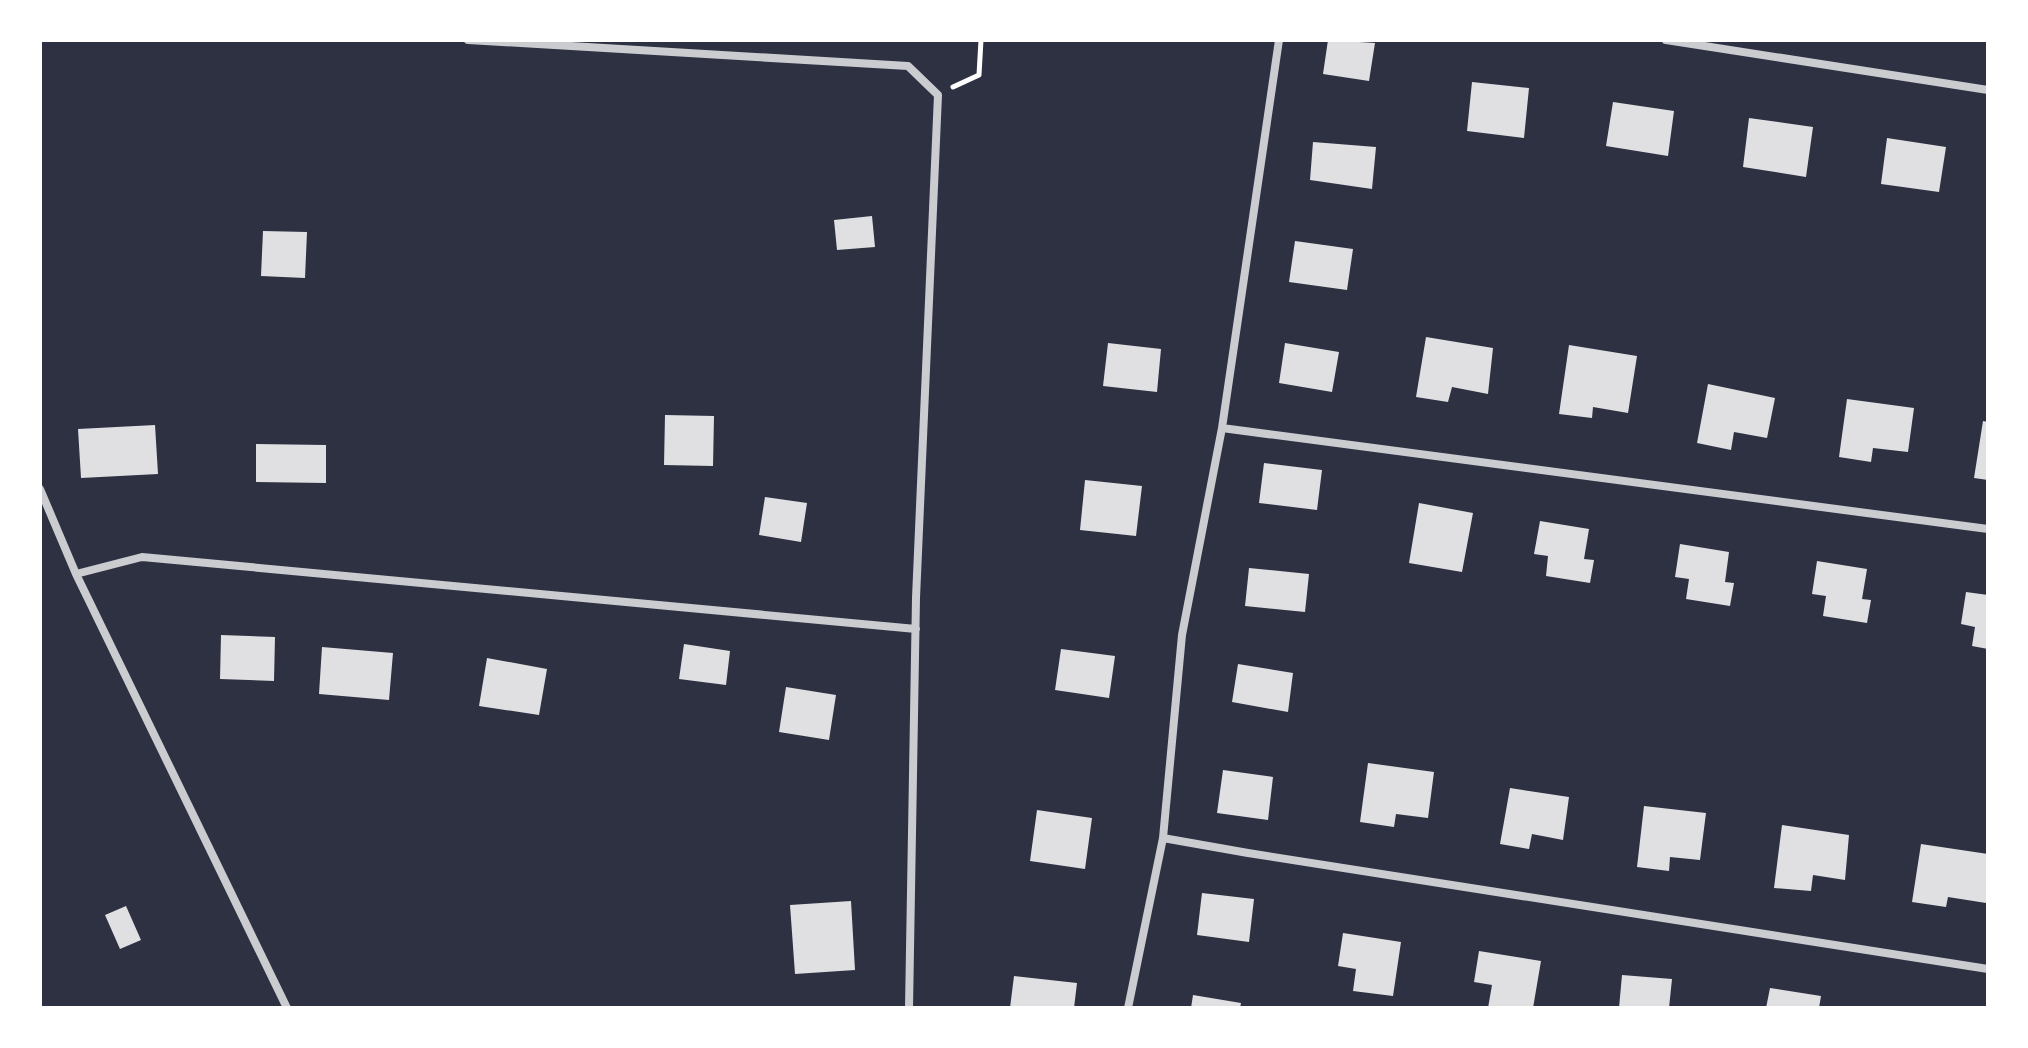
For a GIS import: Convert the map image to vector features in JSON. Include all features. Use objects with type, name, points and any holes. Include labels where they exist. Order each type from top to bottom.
[{"type":"street","points":[[468,40],[908,66],[938,95],[916,629],[909,1008]]},
{"type":"street","points":[[1128,1008],[1163,838],[1182,635],[1222,428],[1279,40]]},
{"type":"street","points":[[1666,40],[1988,90]]},
{"type":"street","points":[[1222,428],[1988,529]]},
{"type":"street","points":[[40,489],[76,574],[287,1008]]},
{"type":"street","points":[[76,574],[142,557],[916,629]]},
{"type":"street","points":[[1163,838],[1988,969]]},
{"type":"path","points":[[938,95],[979,75],[981,40]]},
{"type":"building","points":[[1328,40],[1375,43],[1369,81],[1323,74]]},
{"type":"building","points":[[1472,82],[1529,88],[1524,138],[1467,131]]},
{"type":"building","points":[[1613,102],[1674,111],[1668,156],[1606,146]]},
{"type":"building","points":[[1749,118],[1813,127],[1806,177],[1743,167]]},
{"type":"building","points":[[1887,138],[1946,147],[1939,192],[1881,184]]},
{"type":"building","points":[[1313,142],[1376,147],[1372,189],[1310,180]]},
{"type":"building","points":[[872,216],[875,247],[837,250],[834,220]]},
{"type":"building","points":[[263,231],[307,232],[305,278],[261,276]]},
{"type":"building","points":[[1295,241],[1353,249],[1347,290],[1289,282]]},
{"type":"building","points":[[1426,337],[1493,348],[1488,394],[1452,387],[1448,402],[1416,397]]},
{"type":"building","points":[[1108,343],[1161,349],[1157,392],[1103,386]]},
{"type":"building","points":[[1285,343],[1339,352],[1332,392],[1279,383]]},
{"type":"building","points":[[1569,345],[1637,356],[1628,413],[1593,407],[1592,418],[1559,414]]},
{"type":"building","points":[[1708,384],[1775,398],[1767,438],[1734,432],[1731,450],[1697,443]]},
{"type":"building","points":[[1847,399],[1914,408],[1908,452],[1873,448],[1871,462],[1839,457]]},
{"type":"building","points":[[665,415],[714,416],[713,466],[664,465]]},
{"type":"building","points":[[1983,421],[1988,422],[1988,480],[1974,478]]},
{"type":"building","points":[[155,425],[158,474],[81,478],[78,429]]},
{"type":"building","points":[[256,444],[326,445],[326,483],[256,482]]},
{"type":"building","points":[[1264,463],[1322,470],[1317,510],[1259,503]]},
{"type":"building","points":[[1085,480],[1142,486],[1136,536],[1080,530]]},
{"type":"building","points":[[765,497],[807,503],[801,542],[759,535]]},
{"type":"building","points":[[1419,503],[1473,513],[1462,572],[1409,563]]},
{"type":"building","points":[[1540,521],[1589,529],[1584,559],[1594,560],[1590,583],[1546,576],[1548,556],[1534,554]]},
{"type":"building","points":[[1680,544],[1729,552],[1725,582],[1734,583],[1730,606],[1686,599],[1689,579],[1675,577]]},
{"type":"building","points":[[1817,561],[1867,569],[1862,599],[1871,600],[1867,623],[1823,616],[1826,596],[1812,594]]},
{"type":"building","points":[[1249,568],[1309,574],[1305,612],[1245,606]]},
{"type":"building","points":[[1966,592],[1988,595],[1988,649],[1972,646],[1975,627],[1961,624]]},
{"type":"building","points":[[221,635],[275,637],[274,681],[220,679]]},
{"type":"building","points":[[684,644],[730,651],[726,685],[679,679]]},
{"type":"building","points":[[322,647],[393,653],[389,700],[319,694]]},
{"type":"building","points":[[1061,649],[1115,656],[1109,698],[1055,690]]},
{"type":"building","points":[[487,658],[547,669],[539,715],[479,706]]},
{"type":"building","points":[[1238,664],[1293,673],[1288,712],[1232,702]]},
{"type":"building","points":[[786,687],[836,695],[829,740],[779,732]]},
{"type":"building","points":[[1368,763],[1434,772],[1428,818],[1396,814],[1394,827],[1360,822]]},
{"type":"building","points":[[1223,770],[1273,777],[1268,820],[1217,813]]},
{"type":"building","points":[[1510,788],[1569,797],[1563,840],[1532,834],[1529,849],[1500,844]]},
{"type":"building","points":[[1644,806],[1706,813],[1700,860],[1670,857],[1669,871],[1637,867]]},
{"type":"building","points":[[1037,810],[1092,818],[1085,869],[1030,861]]},
{"type":"building","points":[[1782,825],[1849,835],[1845,880],[1813,875],[1811,891],[1774,888]]},
{"type":"building","points":[[1921,844],[1988,854],[1986,903],[1948,897],[1946,907],[1912,902]]},
{"type":"building","points":[[1202,893],[1254,899],[1249,942],[1197,935]]},
{"type":"building","points":[[851,901],[855,970],[795,974],[790,905]]},
{"type":"building","points":[[126,906],[141,940],[120,949],[105,915]]},
{"type":"building","points":[[1343,933],[1401,942],[1393,996],[1353,991],[1356,969],[1338,966]]},
{"type":"building","points":[[1479,951],[1541,961],[1533,1008],[1488,1008],[1492,985],[1474,982]]},
{"type":"building","points":[[1622,975],[1672,979],[1669,1008],[1619,1008]]},
{"type":"building","points":[[1014,976],[1077,983],[1074,1008],[1010,1008]]},
{"type":"building","points":[[1770,988],[1821,996],[1819,1008],[1766,1008]]},
{"type":"building","points":[[1193,995],[1241,1003],[1240,1008],[1191,1008]]}]
